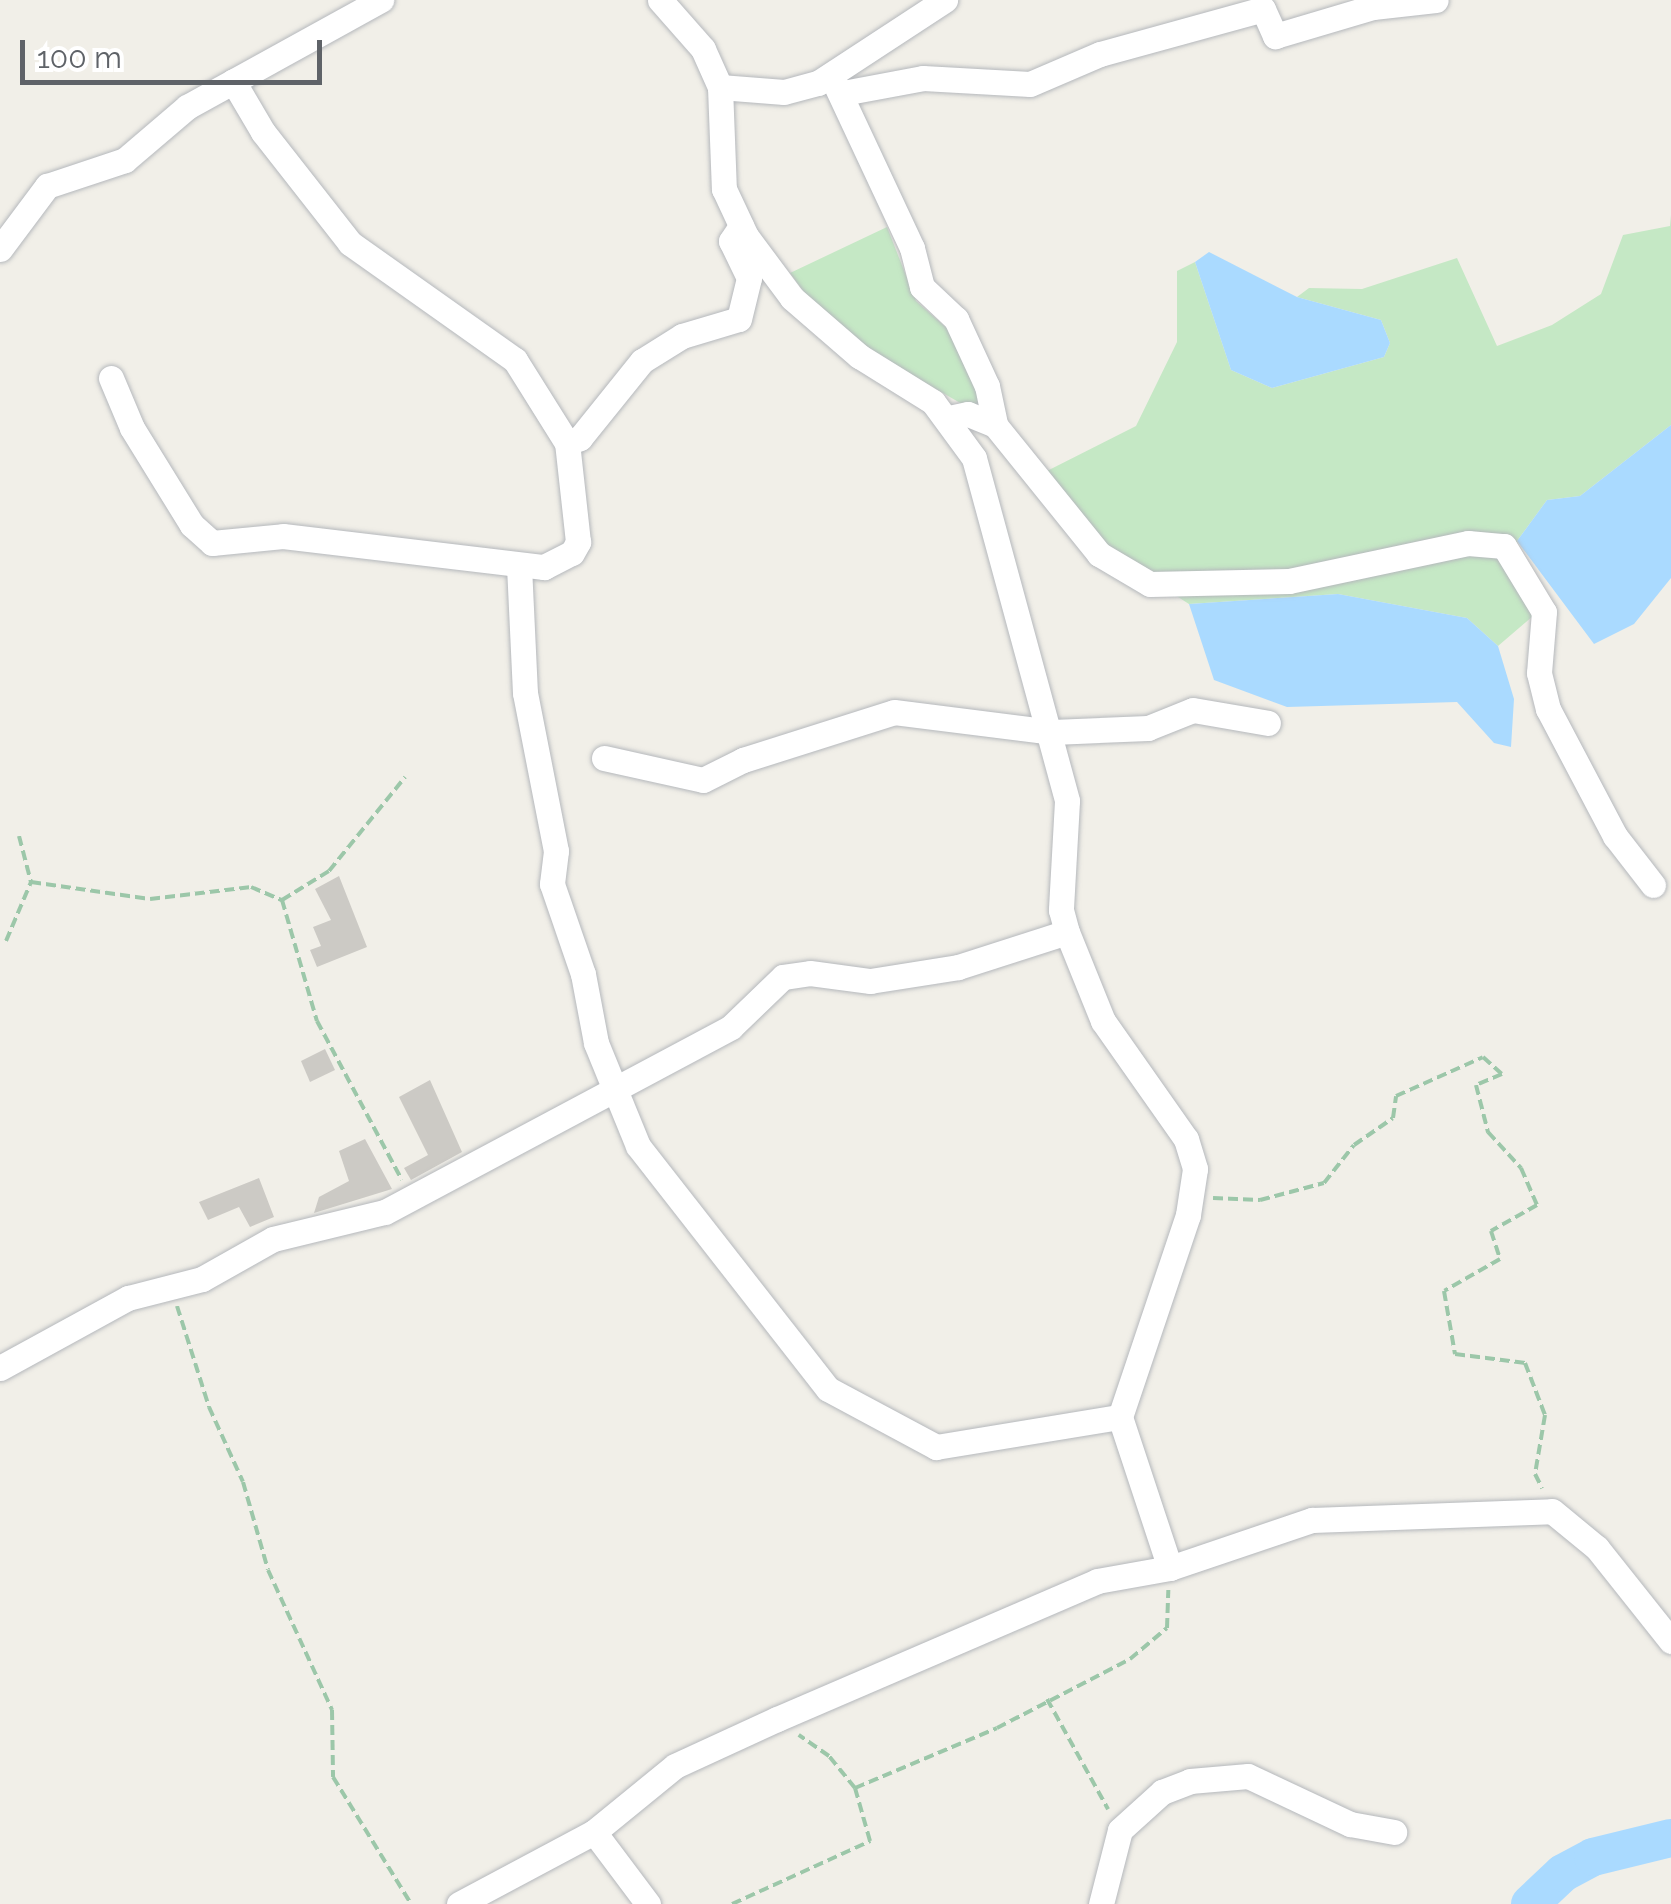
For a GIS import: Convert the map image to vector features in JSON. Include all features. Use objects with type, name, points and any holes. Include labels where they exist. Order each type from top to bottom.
[{"type":"street","points":[[0,248],[46,186],[125,160],[187,107],[233,81],[335,9],[381,0]]},
{"type":"street","points":[[660,0],[703,49],[720,87],[724,188],[741,226],[792,298],[859,356],[949,418],[974,458],[1068,801],[1062,910],[1067,932],[1103,1021],[1186,1139],[1195,1169],[1190,1197],[1120,1416],[1170,1568]]},
{"type":"street","points":[[837,84],[945,0]]},
{"type":"street","points":[[720,87],[784,92],[923,78],[1030,84],[1100,54],[1262,9],[1275,36],[1374,8],[1436,0]]},
{"type":"street","points":[[111,378],[132,428],[192,525],[212,543],[283,536],[520,566],[559,561],[578,542],[566,444],[515,360],[495,339],[350,244],[262,132],[233,81]]},
{"type":"street","points":[[837,84],[912,248],[922,287],[956,320],[987,386],[995,426]]},
{"type":"street","points":[[566,444],[580,438],[642,361],[682,336],[739,319],[749,278],[731,241],[741,226]]},
{"type":"street","points":[[949,418],[968,414],[995,426],[1098,554],[1150,584],[1289,581],[1468,543],[1504,546],[1544,612],[1539,673],[1548,709],[1615,836],[1653,885]]},
{"type":"street","points":[[520,566],[525,694],[556,851],[552,884],[614,1094],[649,1161],[828,1389],[936,1448],[1120,1416]]},
{"type":"street","points":[[604,758],[703,780],[743,760],[894,712],[1052,732],[1148,728],[1193,710],[1268,723]]},
{"type":"street","points":[[0,1368],[128,1298],[202,1279],[273,1239],[385,1212],[583,1102],[614,1094],[742,1020],[762,990],[783,977],[810,973],[870,981],[958,967],[1067,932]]},
{"type":"street","points":[[458,1904],[594,1832],[675,1766],[777,1720],[1097,1581],[1170,1568],[1312,1520],[1552,1511],[1597,1548],[1671,1641]]},
{"type":"street","points":[[1101,1904],[1120,1830],[1162,1792],[1190,1781],[1248,1776],[1350,1824],[1394,1832]]},
{"type":"street","points":[[594,1832],[648,1904]]},
{"type":"path","points":[[282,900],[329,870],[404,777]]},
{"type":"path","points":[[6,942],[31,882],[20,836]]},
{"type":"path","points":[[31,882],[150,899],[251,887],[282,900]]},
{"type":"path","points":[[282,900],[317,1021],[412,1197]]},
{"type":"path","points":[[1190,1197],[1260,1200],[1324,1183],[1354,1146],[1393,1118],[1396,1096],[1483,1057],[1502,1074],[1476,1085],[1488,1132],[1521,1168],[1537,1205],[1491,1230],[1500,1259],[1444,1291],[1455,1354],[1524,1363],[1545,1415],[1535,1474],[1552,1511]]},
{"type":"path","points":[[171,1287],[274,1586],[332,1710],[333,1777],[411,1904]]},
{"type":"path","points":[[855,1788],[997,1728],[1154,1641],[1166,1628],[1170,1568]]},
{"type":"path","points":[[1047,1699],[1120,1830]]},
{"type":"path","points":[[732,1904],[870,1841],[855,1788],[830,1756],[777,1720]]},
{"type":"green space","points":[[1671,215],[1671,425],[1580,496],[1547,500],[1517,541],[1533,616],[1498,646],[1467,618],[1338,594],[1189,604],[1082,536],[1041,474],[1136,426],[1177,342],[1177,271],[1195,262],[1231,370],[1272,388],[1384,357],[1390,343],[1381,320],[1297,297],[1309,288],[1362,289],[1457,258],[1497,346],[1552,325],[1601,294],[1623,235],[1670,226]]},
{"type":"green space","points":[[887,227],[916,301],[950,331],[980,391],[981,415],[860,345],[815,307],[790,273]]},
{"type":"water","points":[[1209,252],[1297,297],[1381,320],[1390,343],[1384,357],[1272,388],[1231,370],[1195,262]]},
{"type":"water","points":[[1671,425],[1671,578],[1634,624],[1594,644],[1517,541],[1547,500],[1580,496]]},
{"type":"water","points":[[1338,594],[1467,618],[1498,646],[1514,699],[1511,747],[1494,743],[1457,702],[1287,707],[1214,680],[1189,604]]},
{"type":"building","points":[[339,876],[367,947],[317,967],[310,950],[321,946],[313,927],[331,920],[315,889]]},
{"type":"building","points":[[325,1049],[335,1070],[310,1082],[301,1061]]},
{"type":"building","points":[[430,1080],[462,1152],[411,1180],[404,1168],[428,1155],[399,1097]]},
{"type":"building","points":[[365,1139],[392,1189],[314,1213],[319,1197],[349,1181],[339,1151]]},
{"type":"building","points":[[259,1178],[274,1217],[250,1227],[239,1207],[208,1220],[199,1202]]},
{"type":"waterway","points":[[1530,1904],[1563,1873],[1593,1857],[1671,1838]]}]
